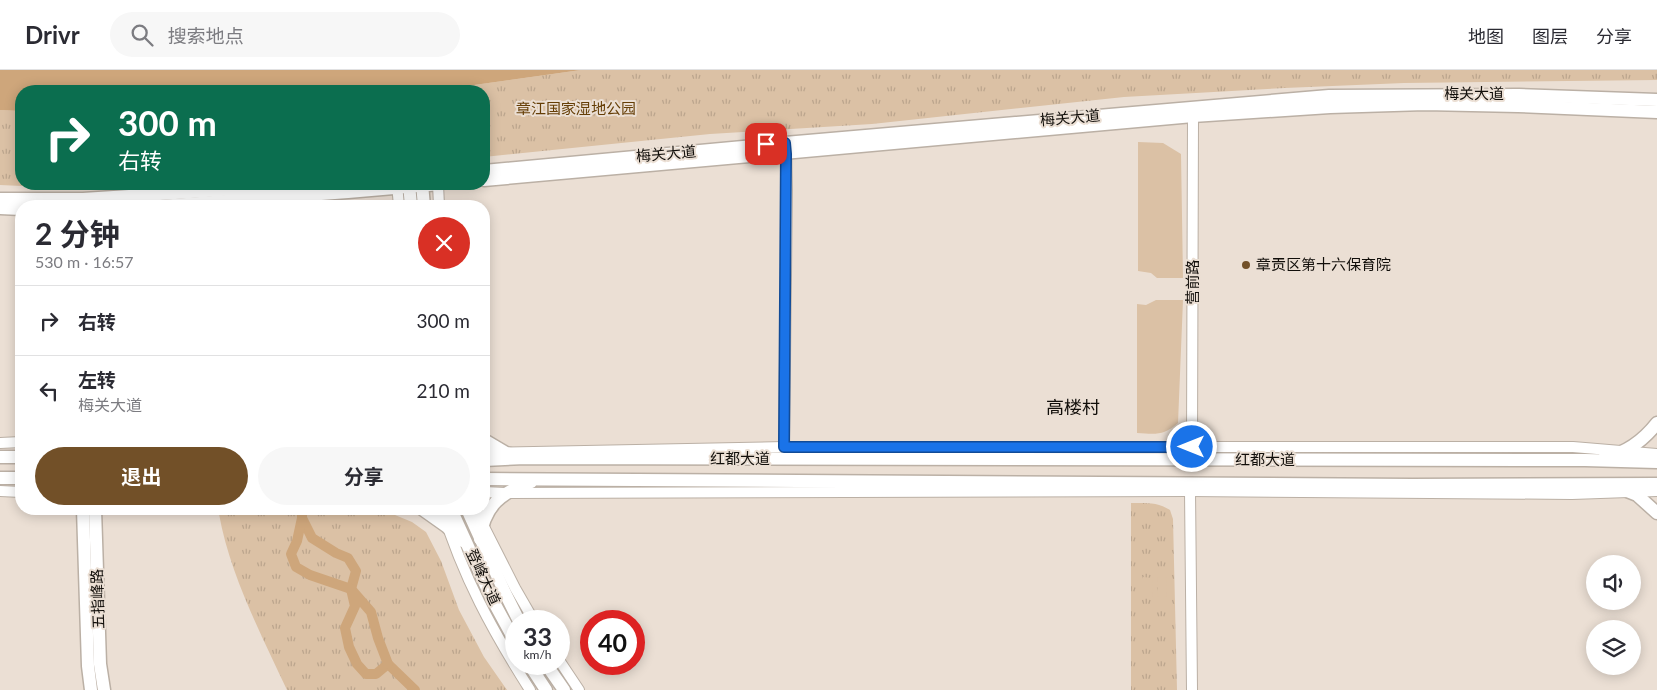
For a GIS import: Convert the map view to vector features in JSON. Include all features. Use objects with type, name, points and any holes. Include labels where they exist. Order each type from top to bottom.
[{"type":"main road","name":"梅关大道","points":[[490,179],[786,148],[1329,96],[1519,94],[1657,100]]},
{"type":"main road","name":"梅关大道","points":[[490,171],[1330,107],[1418,104],[1518,106],[1654,113]]},
{"type":"main road","points":[[126,200],[244,190]]},
{"type":"main road","points":[[231,200],[350,190]]},
{"type":"main road","points":[[0,199],[22,200]]},
{"type":"main road","points":[[0,208],[15,209]]},
{"type":"main road","points":[[1585,460],[1606,458],[1622,452],[1644,438],[1657,423]]},
{"type":"main road","points":[[490,444],[506,453],[525,458]]},
{"type":"main road","points":[[0,457],[15,457]]},
{"type":"main road","name":"红都大道","points":[[490,460],[525,458],[1585,460],[1657,462]]},
{"type":"main road","points":[[0,478],[15,478]]},
{"type":"main road","name":"红都大道","points":[[490,479],[1412,485],[1657,484]]},
{"type":"main road","points":[[490,510],[494,503],[505,493],[540,479]]},
{"type":"main road","points":[[1590,483],[1610,485],[1631,492],[1645,501],[1657,513]]},
{"type":"main road","name":"五指峰路","points":[[83,515],[88,666],[91,690]]},
{"type":"main road","name":"五指峰路","points":[[95,515],[100,664],[104,690]]},
{"type":"main road","points":[[431,515],[448,527],[468,545]]},
{"type":"main road","name":"登峰大道","points":[[455,515],[491,597],[505,623]]},
{"type":"main road","name":"登峰大道","points":[[470,515],[515,610]]},
{"type":"main road","points":[[480,539],[483,523],[487,515]]},
{"type":"main road","points":[[536,675],[546,690]]},
{"type":"main road","points":[[554,675],[564,690]]},
{"type":"street","name":"营前路","points":[[1192,447],[1193,116]]},
{"type":"street","points":[[784,447],[786,148]]},
{"type":"street","points":[[0,443],[15,442]]},
{"type":"street","points":[[490,453],[784,447],[1573,447],[1657,454]]},
{"type":"street","points":[[0,491],[15,492]]},
{"type":"street","points":[[1190,491],[1192,690]]},
{"type":"street","points":[[490,492],[1190,491],[1572,494],[1657,491]]},
{"type":"street","points":[[444,515],[475,597],[499,641],[530,690]]},
{"type":"street","points":[[479,515],[528,610]]},
{"type":"street","points":[[569,675],[579,690]]},
{"type":"green space","name":"章江国家湿地公园","points":[[581,70],[1657,70],[1657,80],[1404,83],[1124,97],[872,124],[710,134],[490,156],[490,85],[474,85]]},
{"type":"green space","points":[[0,110],[15,111],[15,186],[0,185]]},
{"type":"green space","points":[[1138,142],[1163,143],[1181,154],[1183,278],[1157,278],[1151,273],[1138,271]]},
{"type":"green space","points":[[1156,300],[1183,300],[1178,423],[1168,430],[1159,433],[1137,433],[1137,304],[1146,305]]},
{"type":"green space","points":[[1131,503],[1161,506],[1170,510],[1173,519],[1177,690],[1131,690]]},
{"type":"green space","points":[[219,515],[395,515],[412,522],[426,532],[441,561],[459,610],[484,657],[507,690],[287,690],[247,604],[224,537]]},
{"type":"green space","points":[[1143,577],[1153,578],[1152,597],[1143,597]]},
{"type":"green space","points":[[1158,577],[1167,578],[1166,597],[1157,596]]},
{"type":"shaded area","points":[[0,70],[581,70],[474,85],[15,85],[15,111],[0,110]]},
{"type":"waterway","points":[[302,515],[312,538],[348,558],[356,571],[351,589],[355,606],[345,628],[349,647],[357,664],[366,674],[376,674],[388,664],[415,690]]},
{"type":"waterway","points":[[302,518],[297,541],[291,554],[296,567],[310,575],[351,589],[371,612],[388,664]]},
{"type":"place","name":"章贡区第十六保育院","points":[[1246,265]]},
{"type":"district","name":"高楼村","points":[[1073,408]]},
{"type":"route","points":[[766,144],[785,143],[786,154],[784,447],[1192,447]]}]
